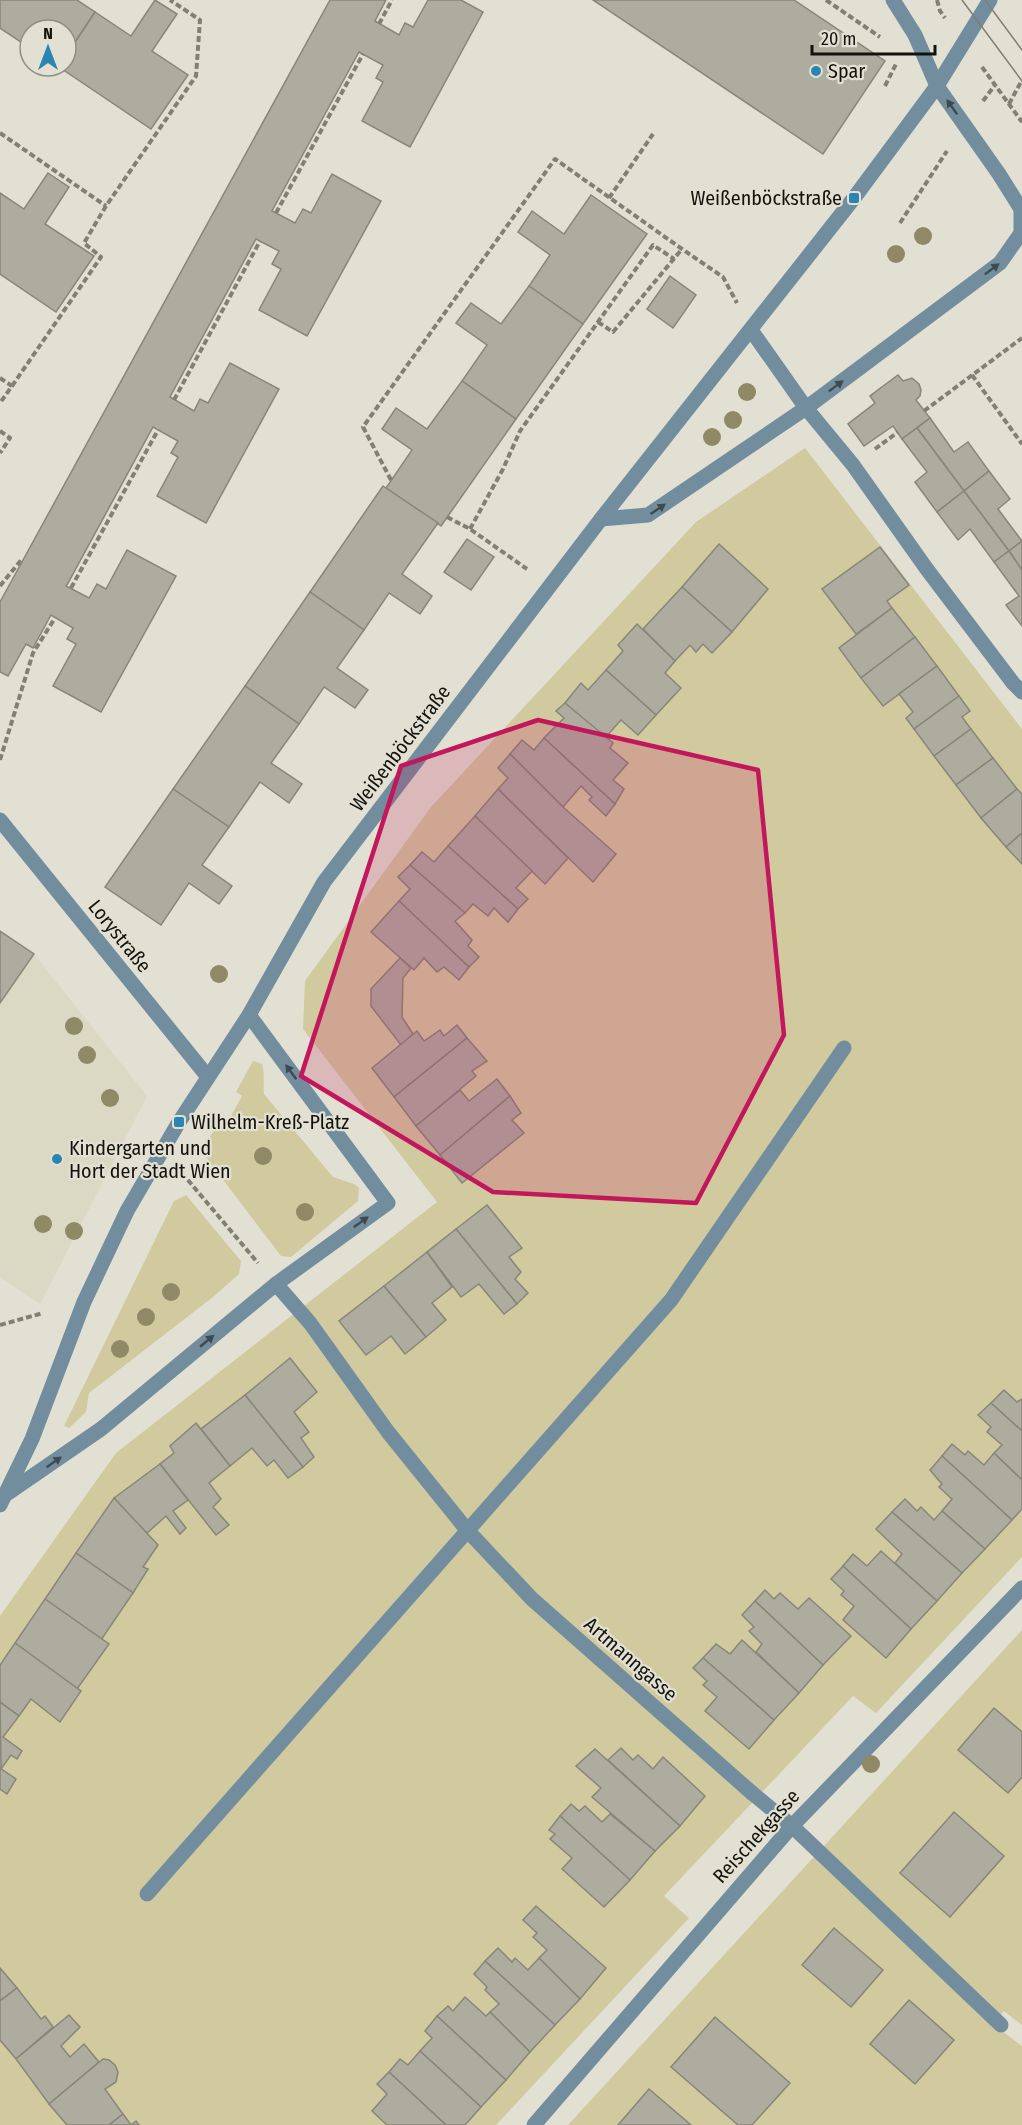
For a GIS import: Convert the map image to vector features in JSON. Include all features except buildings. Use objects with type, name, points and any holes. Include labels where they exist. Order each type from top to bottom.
[{"type":"street","points":[[602,519],[648,515],[806,408],[1000,263],[1021,233],[1021,208],[938,86],[915,35],[893,0]]},
{"type":"street","name":"Weißenböckstraße","points":[[249,1015],[324,882],[551,584],[854,198],[938,86],[990,0]]},
{"type":"street","points":[[751,330],[806,408],[853,465],[926,568],[1022,692]]},
{"type":"street","name":"Lorystraße","points":[[0,820],[208,1077]]},
{"type":"street","points":[[249,1015],[388,1203],[276,1284],[101,1429],[3,1500],[32,1439],[84,1302],[127,1211],[179,1122],[249,1015]]},
{"type":"street","points":[[147,1894],[671,1300],[844,1048]]},
{"type":"street","name":"Artmanngasse","points":[[276,1284],[310,1323],[388,1432],[466,1530],[532,1599],[792,1826],[1001,2025]]},
{"type":"street","name":"Reischekgasse","points":[[534,2125],[792,1826],[1022,1587]]},
{"type":"path","points":[[0,403],[101,257],[84,243],[106,206],[196,76],[200,20],[170,0]]},
{"type":"path","points":[[380,24],[392,0]]},
{"type":"path","points":[[276,213],[363,54]]},
{"type":"path","points":[[885,86],[901,56]]},
{"type":"path","points":[[1010,104],[1022,80]]},
{"type":"path","points":[[0,133],[106,206]]},
{"type":"path","points":[[609,198],[653,134]]},
{"type":"path","points":[[391,480],[363,427],[555,159],[723,277],[751,330]]},
{"type":"path","points":[[174,400],[260,241]]},
{"type":"path","points":[[470,530],[503,469],[520,431],[653,245],[674,259]]},
{"type":"path","points":[[598,322],[613,332],[682,249]]},
{"type":"path","points":[[924,411],[1022,338]]},
{"type":"path","points":[[972,375],[1022,444]]},
{"type":"path","points":[[0,378],[12,386]]},
{"type":"path","points":[[68,583],[72,587],[158,430]]},
{"type":"path","points":[[0,431],[10,438],[0,453]]},
{"type":"path","points":[[447,517],[551,584]]},
{"type":"path","points":[[0,585],[23,560]]},
{"type":"path","points":[[0,760],[33,653],[55,618]]},
{"type":"path","points":[[181,1171],[276,1284]]},
{"type":"path","points":[[0,1325],[43,1313]]},
{"type":"highlighted area","points":[[538,720],[758,770],[784,1035],[696,1203],[493,1192],[301,1076],[401,766]]},
{"type":"shaded area","points":[[805,448],[1022,729],[1022,1557],[876,1713],[853,1696],[664,1896],[689,1918],[496,2125],[0,2125],[0,1616],[116,1453],[437,1202],[303,1029],[305,981],[431,807],[696,522]]},
{"type":"shaded area","name":"Kindergarten und Hort der Stadt Wien","points":[[0,931],[34,954],[147,1096],[40,1304],[0,1277]]},
{"type":"shaded area","points":[[253,1061],[262,1064],[264,1094],[333,1177],[359,1188],[358,1201],[291,1257],[281,1256],[205,1156],[203,1148],[218,1124],[225,1127],[242,1096],[236,1092]]},
{"type":"shaded area","points":[[186,1195],[241,1261],[239,1274],[213,1297],[89,1393],[86,1412],[69,1428],[64,1426],[174,1201]]},
{"type":"shaded area","points":[[1022,1630],[1022,2025],[1004,2011],[993,2024],[1022,2046],[1022,2125],[568,2125]]},
{"type":"tram line","points":[[962,0],[1022,81]]},
{"type":"tram line","points":[[985,0],[1022,50]]},
{"type":"place","name":"Spar","points":[[816,71]]},
{"type":"place","name":"Weißenböckstraße","points":[[854,198]]},
{"type":"place","name":"Wilhelm-Kreß-Platz","points":[[179,1122]]},
{"type":"place","name":"Kindergarten und Hort der Stadt Wien","points":[[57,1159]]}]
